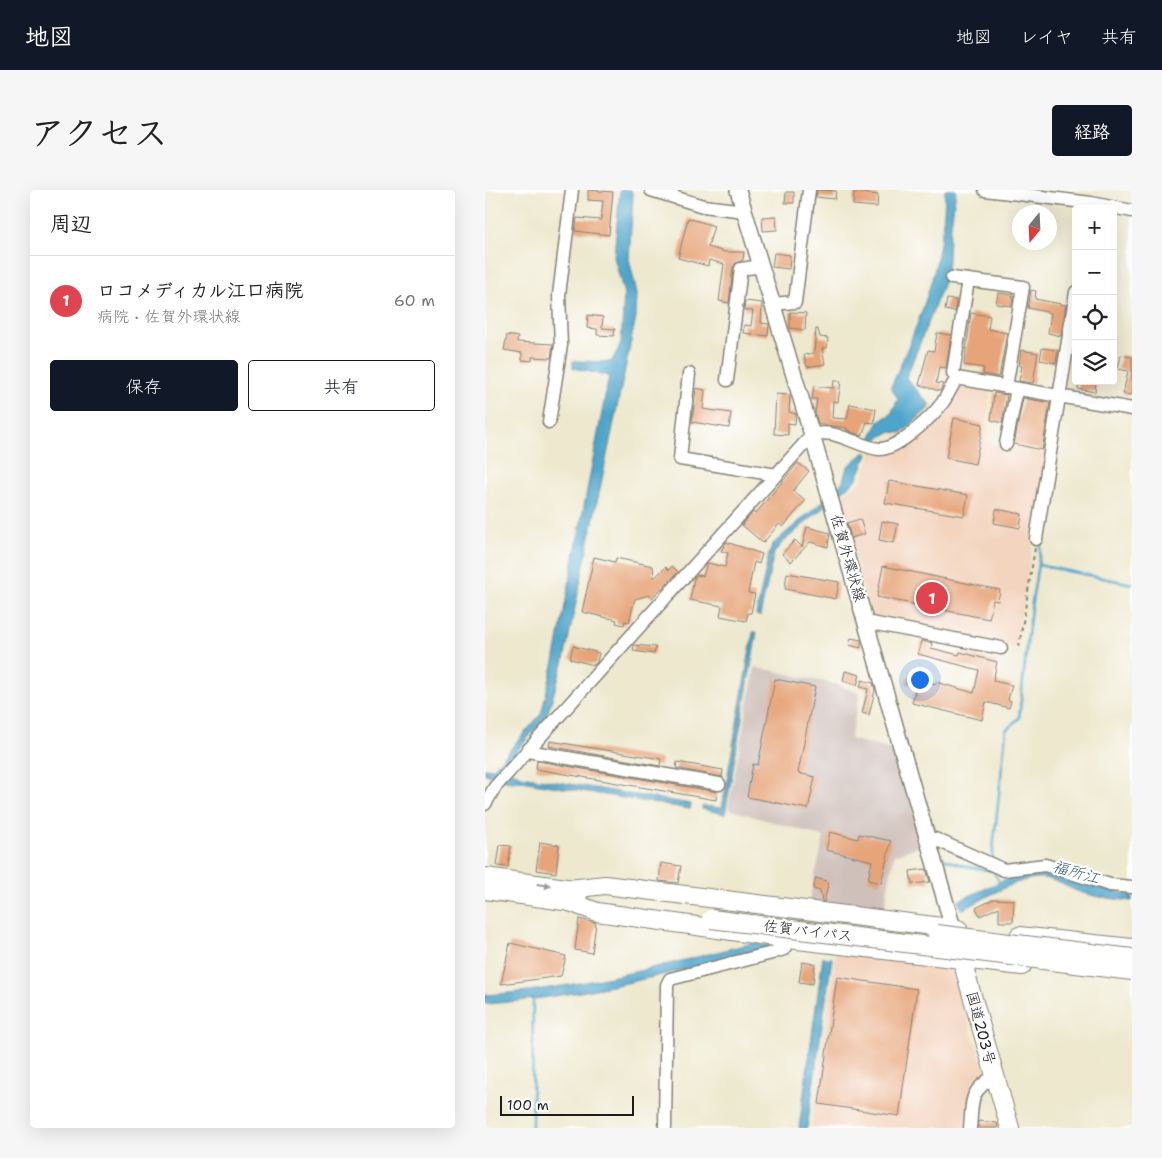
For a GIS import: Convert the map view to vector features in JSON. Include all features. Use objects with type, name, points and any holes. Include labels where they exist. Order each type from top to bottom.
[{"type":"highway","name":"佐賀バイパス","points":[[485,878],[568,895]]},
{"type":"highway","points":[[568,895],[605,885],[1132,948]]},
{"type":"highway","name":"佐賀バイパス","points":[[485,890],[568,895],[1132,970]]},
{"type":"highway","points":[[568,895],[597,912],[789,939],[1132,979]]},
{"type":"highway","name":"佐賀バイパス","points":[[712,913],[1132,958]]},
{"type":"highway","name":"国道203号","points":[[953,928],[1010,1128]]},
{"type":"main road","name":"佐賀外環状線","points":[[738,190],[812,435],[953,928]]},
{"type":"street","points":[[549,422],[561,345],[559,295],[572,190]]},
{"type":"street","points":[[651,190],[703,206],[745,211]]},
{"type":"street","points":[[773,304],[795,302],[809,190]]},
{"type":"street","points":[[985,190],[1093,205]]},
{"type":"street","points":[[1117,209],[1132,211]]},
{"type":"street","points":[[727,380],[741,269],[762,266]]},
{"type":"street","points":[[952,278],[1023,287],[1006,444]]},
{"type":"street","points":[[968,280],[953,373],[957,378],[1132,409]]},
{"type":"street","points":[[1036,539],[1063,397],[1076,295]]},
{"type":"street","points":[[689,374],[681,459],[777,475]]},
{"type":"street","points":[[485,804],[493,783],[512,768],[812,435],[819,433],[880,449],[901,442],[943,402],[957,378]]},
{"type":"street","points":[[866,622],[1001,648]]},
{"type":"street","points":[[529,749],[533,752],[719,784]]},
{"type":"street","points":[[929,840],[935,839],[1004,870],[1045,865],[1110,885],[1132,888]]},
{"type":"street","points":[[665,1128],[667,985],[670,979],[772,953],[784,948],[789,939]]},
{"type":"street","points":[[970,1128],[973,1098],[977,1088],[994,1076]]},
{"type":"path","points":[[1019,647],[1036,539]]},
{"type":"shaded area","points":[[961,382],[991,388],[985,442],[1006,444],[1047,454],[1016,648],[871,619],[840,497],[862,481],[872,451],[882,452]]},
{"type":"shaded area","points":[[755,667],[839,685],[860,694],[850,739],[897,751],[924,845],[894,855],[884,910],[809,901],[824,837],[728,809]]},
{"type":"shaded area","points":[[836,950],[951,967],[973,1038],[988,1076],[973,1086],[968,1099],[965,1128],[811,1128]]},
{"type":"water","points":[[620,190],[631,190],[633,196],[629,259],[637,293],[636,317],[564,660],[547,715],[504,767],[521,776],[691,804],[690,809],[521,781],[512,782],[485,774],[485,768],[493,769],[541,714],[555,657],[609,376],[573,368],[573,361],[611,362],[621,344],[624,294],[614,257]]},
{"type":"water","points":[[945,190],[956,190],[949,239],[947,275],[906,378],[931,406],[902,433],[889,432],[874,441],[870,438],[880,420],[891,414],[898,399],[891,387],[921,315],[935,267],[944,217]]},
{"type":"water","points":[[865,452],[868,454],[856,480],[838,495],[836,489],[843,481],[847,467]]},
{"type":"water","points":[[823,501],[825,506],[782,543],[774,553],[760,616],[756,615],[769,554],[773,544]]},
{"type":"water","points":[[753,632],[757,632],[725,814],[702,809],[702,806],[722,808]]},
{"type":"water","points":[[1041,871],[1057,874],[1076,883],[1132,895],[1132,901],[1086,894],[1049,879],[1036,878],[998,891],[962,910],[958,901],[1022,872]]},
{"type":"water","points":[[753,943],[776,946],[632,982],[559,996],[485,1004],[485,995],[587,982]]},
{"type":"water","points":[[823,957],[832,958],[807,1128],[799,1128]]},
{"type":"building","points":[[588,190],[613,192],[609,235],[575,231],[577,218],[601,220],[603,201],[588,200]]},
{"type":"building","points":[[817,190],[836,191],[835,199],[816,197]]},
{"type":"building","points":[[786,192],[794,192],[794,203],[785,203]]},
{"type":"building","points":[[854,192],[878,195],[877,207],[853,205]]},
{"type":"building","points":[[776,216],[777,230],[763,231],[762,217]]},
{"type":"building","points":[[688,218],[714,226],[708,247],[725,252],[744,252],[743,260],[736,263],[733,267],[729,303],[719,301],[724,264],[709,260],[708,266],[678,258]]},
{"type":"building","points":[[774,253],[790,255],[789,269],[772,267]]},
{"type":"building","points":[[1031,290],[1036,291],[1035,299],[1066,305],[1061,336],[1048,333],[1051,313],[1028,308]]},
{"type":"building","points":[[998,293],[1013,295],[1012,306],[996,304]]},
{"type":"building","points":[[947,299],[956,300],[955,312],[945,310]]},
{"type":"building","points":[[745,301],[762,303],[761,323],[769,324],[768,336],[743,333],[744,325],[751,326],[753,311],[744,310]]},
{"type":"building","points":[[790,312],[806,313],[805,330],[790,328]]},
{"type":"building","points":[[971,313],[990,316],[988,329],[1007,333],[999,377],[983,374],[984,368],[964,365]]},
{"type":"building","points":[[588,315],[603,317],[602,328],[615,329],[614,336],[597,335],[597,329],[587,328]]},
{"type":"building","points":[[816,329],[818,329],[820,337],[828,338],[827,348],[822,348],[825,364],[807,367],[804,355],[814,353]]},
{"type":"building","points":[[937,333],[951,335],[946,368],[939,367],[936,383],[943,384],[940,391],[919,385],[928,350],[934,351]]},
{"type":"building","points":[[507,335],[518,337],[517,342],[553,344],[551,358],[532,357],[532,361],[522,360],[522,353],[504,350]]},
{"type":"building","points":[[1042,348],[1058,350],[1056,363],[1040,360]]},
{"type":"building","points":[[1021,350],[1038,353],[1033,383],[1019,381],[1022,366],[1019,365]]},
{"type":"building","points":[[1121,355],[1132,357],[1132,395],[1123,394],[1128,371],[1118,369]]},
{"type":"building","points":[[834,381],[841,381],[838,402],[833,401],[832,418],[847,419],[850,404],[876,409],[874,423],[867,422],[862,436],[847,430],[847,428],[818,424],[815,413],[817,399],[812,399],[814,386],[833,388]]},
{"type":"building","points":[[1078,385],[1096,385],[1095,392],[1078,389]]},
{"type":"building","points":[[696,388],[705,390],[703,409],[731,413],[729,428],[692,422]]},
{"type":"building","points":[[994,393],[1007,395],[1002,423],[991,420]]},
{"type":"building","points":[[776,394],[790,395],[789,412],[796,414],[795,424],[788,423],[788,435],[774,434]]},
{"type":"building","points":[[1023,398],[1050,403],[1042,450],[1014,444]]},
{"type":"building","points":[[954,418],[983,424],[975,464],[946,458]]},
{"type":"building","points":[[798,463],[809,471],[793,491],[805,501],[783,527],[779,524],[763,543],[742,525],[753,512],[755,514]]},
{"type":"building","points":[[889,481],[968,495],[964,516],[885,503]]},
{"type":"building","points":[[996,509],[1022,514],[1020,528],[994,523]]},
{"type":"building","points":[[860,519],[865,534],[851,538],[847,523]]},
{"type":"building","points":[[882,521],[898,524],[894,543],[879,540]]},
{"type":"building","points":[[807,527],[830,533],[828,547],[810,542],[791,562],[782,554],[795,540],[802,547]]},
{"type":"building","points":[[726,542],[762,554],[759,564],[754,562],[748,593],[755,594],[751,613],[748,613],[746,621],[720,616],[722,606],[690,600],[694,579],[697,575],[703,576],[707,563],[725,567],[728,553],[721,551]]},
{"type":"building","points":[[594,557],[615,562],[616,558],[653,566],[654,578],[666,567],[669,570],[672,566],[678,572],[652,598],[649,595],[635,599],[629,622],[625,621],[624,625],[616,623],[617,620],[582,612]]},
{"type":"building","points":[[883,566],[1000,590],[998,601],[993,600],[989,619],[877,597]]},
{"type":"building","points":[[787,573],[839,582],[836,599],[785,589]]},
{"type":"building","points":[[851,638],[861,640],[861,648],[849,645]]},
{"type":"building","points":[[921,641],[932,643],[931,648],[959,655],[960,652],[997,662],[993,681],[1012,685],[1008,700],[1011,701],[1009,708],[986,702],[982,720],[912,703],[916,687],[906,684],[907,677],[936,684],[936,682],[974,693],[979,670],[918,654]]},
{"type":"building","points":[[634,645],[656,647],[654,654],[633,651]]},
{"type":"building","points":[[573,646],[599,653],[597,662],[594,665],[570,659]]},
{"type":"building","points":[[845,671],[860,675],[857,685],[843,681]]},
{"type":"building","points":[[775,679],[815,687],[798,773],[815,777],[808,809],[747,797],[753,764],[758,765]]},
{"type":"building","points":[[862,680],[873,683],[875,690],[869,715],[862,713],[868,689],[860,687]]},
{"type":"building","points":[[550,741],[661,759],[660,766],[549,746]]},
{"type":"building","points":[[537,761],[717,792],[716,800],[536,769]]},
{"type":"building","points":[[677,762],[723,770],[722,777],[676,768]]},
{"type":"building","points":[[830,832],[858,839],[859,834],[891,841],[881,883],[868,880],[872,861],[826,850]]},
{"type":"building","points":[[540,842],[559,845],[556,873],[536,870]]},
{"type":"building","points":[[500,845],[511,846],[508,867],[497,866]]},
{"type":"building","points":[[661,863],[681,866],[678,883],[659,881]]},
{"type":"building","points":[[926,869],[930,882],[912,884],[910,871]]},
{"type":"building","points":[[816,878],[826,881],[828,885],[824,902],[822,901],[820,891],[813,889]]},
{"type":"building","points":[[994,899],[1014,900],[1013,922],[999,922],[999,907],[980,916],[976,908]]},
{"type":"building","points":[[579,919],[596,923],[592,953],[575,950]]},
{"type":"building","points":[[510,943],[566,956],[561,976],[501,984]]},
{"type":"building","points":[[802,962],[815,964],[813,984],[799,982]]},
{"type":"building","points":[[837,977],[917,989],[899,1116],[819,1104]]},
{"type":"building","points":[[979,1121],[997,1123],[998,1128],[978,1128]]},
{"type":"waterway","points":[[992,859],[1006,730],[1019,718],[1031,608],[1042,539]]},
{"type":"waterway","points":[[1038,565],[1132,584]]},
{"type":"waterway","points":[[944,859],[965,866],[993,871],[1001,885]]},
{"type":"waterway","points":[[532,1128],[533,1001]]},
{"type":"place","name":"ロコメディカル江口病院","points":[[932,598]]},
{"type":"water label","name":"福所江","points":[[1076,872]]}]
